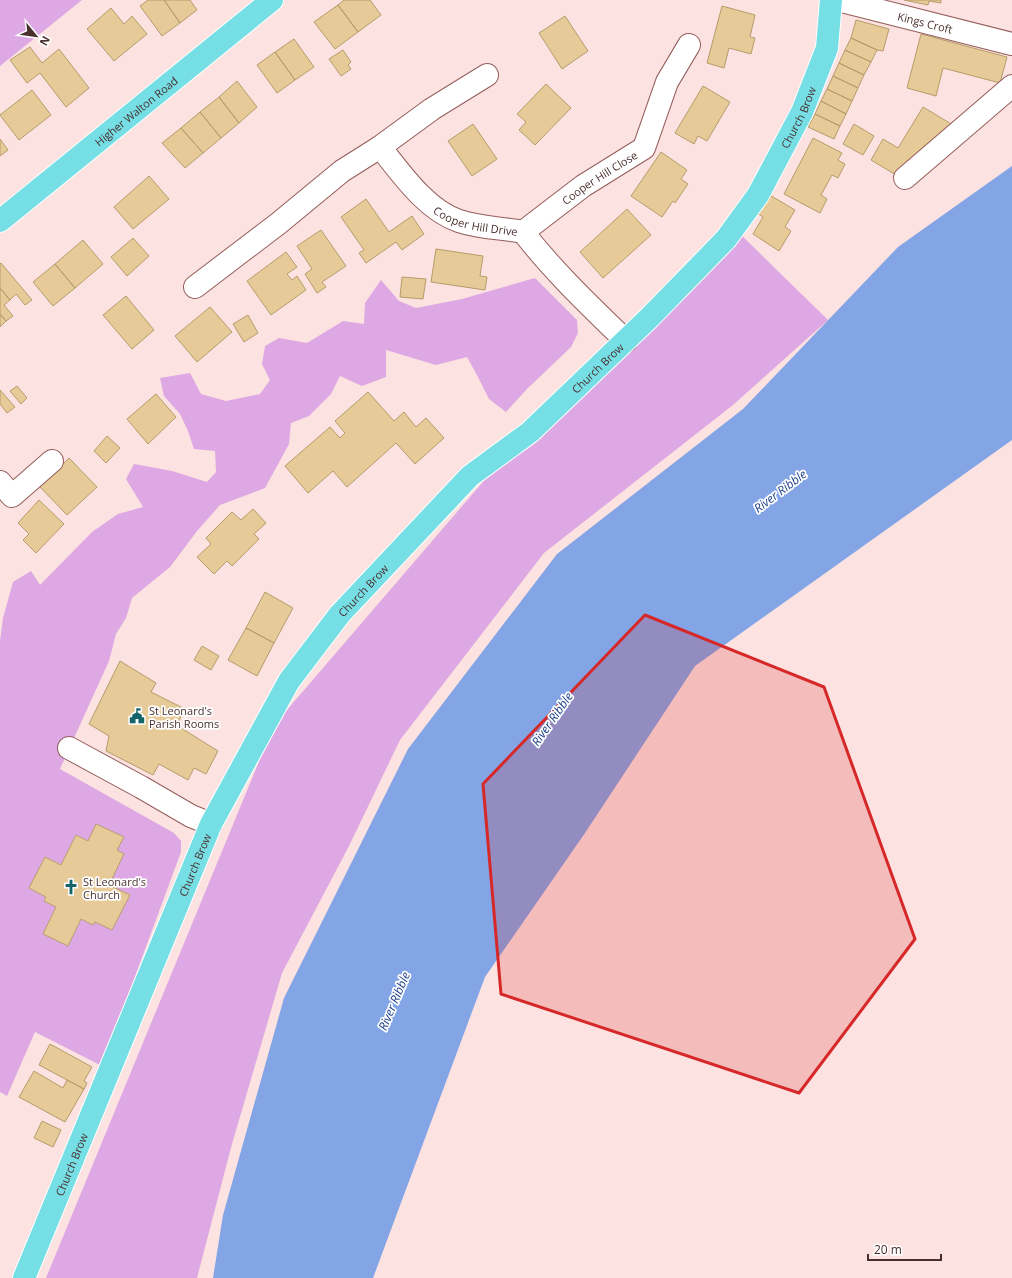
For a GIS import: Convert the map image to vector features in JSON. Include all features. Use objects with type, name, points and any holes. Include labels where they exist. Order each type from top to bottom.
[{"type":"main road","name":"Higher Walton Road","points":[[0,221],[272,0]]},
{"type":"main road","name":"Church Brow","points":[[24,1278],[211,824],[289,681],[340,614],[470,476],[530,432],[626,341],[726,240],[758,195],[802,112],[827,48],[831,0]]},
{"type":"street","name":"Kings Croft","points":[[838,0],[1012,44]]},
{"type":"street","name":"Cooper Hill Close","points":[[523,232],[583,186],[644,148],[667,82],[689,45]]},
{"type":"street","points":[[195,287],[279,223],[342,171],[380,147],[432,109],[487,75]]},
{"type":"street","points":[[904,178],[1012,86]]},
{"type":"street","name":"Cooper Hill Drive","points":[[380,147],[408,181],[434,208],[459,221],[485,227],[523,232],[564,280],[626,341]]},
{"type":"street","points":[[0,482],[12,496],[52,461]]},
{"type":"street","points":[[69,748],[191,816],[211,824]]},
{"type":"highlighted area","points":[[645,615],[824,687],[915,939],[799,1093],[501,994],[483,784]]},
{"type":"shaded area","points":[[0,0],[82,0],[0,66]]},
{"type":"shaded area","points":[[732,226],[828,320],[733,405],[544,553],[400,740],[349,846],[282,973],[232,1144],[197,1278],[46,1278],[274,725],[488,476]]},
{"type":"shaded area","points":[[535,278],[577,320],[578,333],[571,347],[527,389],[506,412],[489,399],[467,357],[436,365],[386,350],[386,377],[362,386],[340,376],[331,394],[309,416],[291,423],[289,444],[265,488],[220,505],[197,531],[170,567],[132,598],[126,618],[116,634],[109,661],[60,769],[174,833],[181,841],[181,852],[102,1066],[35,1032],[7,1096],[0,1092],[0,641],[3,618],[13,582],[31,571],[40,585],[92,532],[118,514],[143,507],[126,479],[134,464],[172,471],[207,482],[216,472],[215,451],[194,449],[180,414],[164,396],[160,378],[190,373],[201,394],[226,401],[260,394],[270,380],[262,364],[265,346],[279,338],[307,343],[343,321],[364,324],[365,303],[381,280],[399,301],[416,308],[462,299]],"holes":[[[96,824],[124,837],[117,850],[109,885],[130,895],[112,930],[95,922],[93,925],[81,919],[68,946],[43,934],[56,907],[44,901],[46,897],[29,888],[45,857],[61,865],[76,835],[88,841]]]},
{"type":"water","name":"River Ribble","points":[[1012,166],[1012,440],[695,666],[585,833],[485,977],[373,1278],[213,1278],[223,1215],[284,998],[408,749],[557,554],[743,409],[898,247]]},
{"type":"building","points":[[148,0],[164,0],[180,23],[162,36],[140,6]]},
{"type":"building","points":[[164,0],[190,0],[197,10],[180,23]]},
{"type":"building","points":[[344,0],[370,0],[381,15],[358,32],[338,5]]},
{"type":"building","points":[[904,0],[941,0],[941,3],[929,1],[928,5]]},
{"type":"building","points":[[338,5],[358,32],[335,49],[314,22]]},
{"type":"building","points":[[722,6],[755,15],[750,37],[755,38],[751,54],[729,48],[724,68],[707,63]]},
{"type":"building","points":[[111,8],[124,24],[132,16],[147,34],[114,61],[87,29]]},
{"type":"building","points":[[565,16],[588,51],[562,69],[539,33]]},
{"type":"building","points":[[856,20],[889,29],[883,51],[877,50],[851,38]]},
{"type":"building","points":[[921,34],[1007,57],[1000,83],[943,68],[936,96],[907,88]]},
{"type":"building","points":[[851,38],[877,50],[871,62],[845,50]]},
{"type":"building","points":[[294,39],[314,67],[295,80],[275,52]]},
{"type":"building","points":[[30,47],[42,63],[59,49],[89,88],[66,107],[40,73],[27,83],[10,60]]},
{"type":"building","points":[[343,50],[351,62],[348,65],[351,69],[341,76],[329,59]]},
{"type":"building","points":[[845,50],[871,62],[864,75],[839,63]]},
{"type":"building","points":[[275,52],[295,80],[277,93],[257,65]]},
{"type":"building","points":[[839,63],[864,75],[858,88],[833,76]]},
{"type":"building","points":[[833,76],[858,88],[852,101],[827,89]]},
{"type":"building","points":[[237,81],[257,107],[239,123],[219,97]]},
{"type":"building","points":[[546,84],[571,108],[535,145],[519,130],[526,122],[517,114]]},
{"type":"building","points":[[703,86],[730,102],[707,141],[698,136],[694,144],[675,133]]},
{"type":"building","points":[[827,89],[852,101],[846,114],[821,101]]},
{"type":"building","points":[[32,90],[51,115],[19,140],[0,115]]},
{"type":"building","points":[[219,97],[239,123],[221,138],[200,112]]},
{"type":"building","points":[[821,101],[846,114],[840,126],[815,114]]},
{"type":"building","points":[[923,107],[953,125],[896,175],[871,160],[883,139],[898,148]]},
{"type":"building","points":[[200,112],[221,138],[203,153],[181,128]]},
{"type":"building","points":[[815,114],[840,126],[834,139],[808,127]]},
{"type":"building","points":[[473,124],[497,159],[472,176],[448,141]]},
{"type":"building","points":[[854,124],[874,136],[863,155],[843,144]]},
{"type":"building","points":[[181,128],[203,153],[185,168],[162,143]]},
{"type":"building","points":[[813,138],[842,153],[838,160],[845,164],[838,178],[832,175],[821,195],[827,199],[820,213],[784,194]]},
{"type":"building","points":[[0,139],[8,150],[0,156]]},
{"type":"building","points":[[661,152],[687,170],[681,179],[688,184],[675,203],[673,201],[662,217],[631,196]]},
{"type":"building","points":[[149,176],[169,199],[133,229],[114,207]]},
{"type":"building","points":[[768,194],[795,210],[785,227],[791,231],[779,251],[753,234],[763,217],[757,213]]},
{"type":"building","points":[[366,199],[389,232],[412,216],[424,234],[402,250],[396,242],[366,263],[359,253],[364,250],[341,217]]},
{"type":"building","points":[[627,209],[651,235],[603,278],[580,252]]},
{"type":"building","points":[[321,230],[346,266],[322,282],[326,287],[317,293],[305,274],[312,269],[297,246]]},
{"type":"building","points":[[133,238],[149,256],[127,276],[111,257]]},
{"type":"building","points":[[83,240],[103,264],[75,288],[55,264]]},
{"type":"building","points":[[436,249],[483,256],[480,276],[487,277],[485,290],[431,282]]},
{"type":"building","points":[[286,252],[297,267],[287,274],[292,280],[297,276],[306,290],[271,315],[247,281]]},
{"type":"building","points":[[1,263],[32,300],[25,305],[16,294],[10,300],[0,288]]},
{"type":"building","points":[[55,264],[75,288],[53,306],[33,282]]},
{"type":"building","points":[[402,277],[426,279],[423,299],[400,297]]},
{"type":"building","points":[[0,288],[10,300],[4,305],[13,316],[6,321],[0,314]]},
{"type":"building","points":[[126,296],[154,330],[132,349],[103,315]]},
{"type":"building","points":[[210,307],[232,332],[197,362],[175,336]]},
{"type":"building","points":[[0,314],[6,321],[0,327]]},
{"type":"building","points":[[248,315],[258,333],[244,342],[233,324]]},
{"type":"building","points":[[17,386],[27,398],[21,404],[10,391]]},
{"type":"building","points":[[0,390],[15,407],[7,413],[0,404]]},
{"type":"building","points":[[368,392],[394,421],[404,412],[416,427],[426,418],[444,438],[415,464],[396,443],[347,487],[333,471],[308,493],[285,466],[330,427],[340,438],[345,433],[335,421]]},
{"type":"building","points":[[156,394],[176,417],[148,444],[127,419]]},
{"type":"building","points":[[107,436],[120,448],[106,463],[94,451]]},
{"type":"building","points":[[69,458],[97,487],[67,515],[40,487]]},
{"type":"building","points":[[39,500],[64,524],[36,553],[23,540],[29,534],[18,523]]},
{"type":"building","points":[[253,509],[266,523],[254,534],[259,539],[232,566],[227,561],[214,574],[197,557],[211,544],[206,538],[232,512],[241,520]]},
{"type":"building","points":[[265,592],[293,608],[274,643],[246,628]]},
{"type":"building","points":[[246,628],[274,643],[257,676],[228,660]]},
{"type":"building","points":[[202,646],[219,656],[211,670],[194,660]]},
{"type":"building","name":"St Leonard's Parish Rooms","points":[[120,661],[156,683],[151,692],[183,708],[178,726],[218,751],[206,774],[194,768],[188,780],[159,764],[153,775],[106,751],[109,736],[89,724]]},
{"type":"building","name":"St Leonard's Church","points":[[96,824],[124,837],[117,850],[124,854],[109,885],[130,895],[112,930],[95,922],[93,925],[81,919],[68,946],[43,934],[56,907],[44,901],[46,897],[29,888],[45,857],[61,865],[76,835],[88,841]]},
{"type":"building","points":[[50,1044],[92,1067],[84,1081],[87,1083],[84,1089],[39,1065]]},
{"type":"building","points":[[34,1071],[63,1088],[67,1080],[84,1089],[65,1122],[19,1097]]},
{"type":"building","points":[[42,1121],[61,1130],[53,1147],[34,1138]]},
{"type":"place","name":"St Leonard's Parish Rooms","points":[[137,716]]},
{"type":"place","name":"St Leonard's Church","points":[[71,887]]}]
